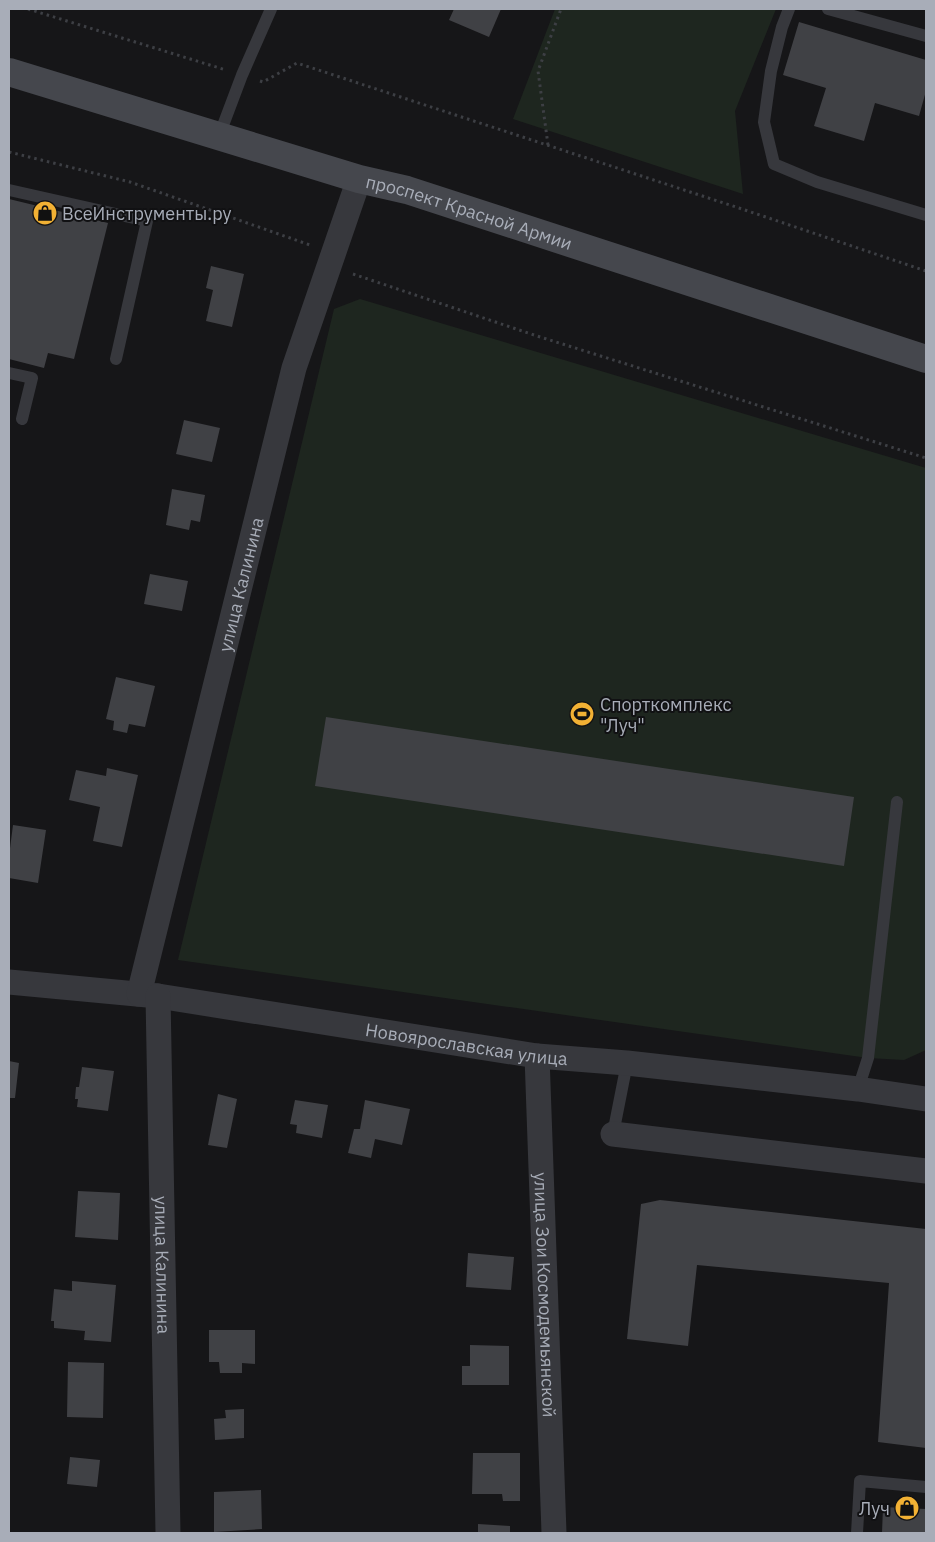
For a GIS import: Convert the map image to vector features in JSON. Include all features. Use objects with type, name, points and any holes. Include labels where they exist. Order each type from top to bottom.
[{"type":"main road","name":"проспект Красной Армии","points":[[9,72],[359,179],[407,190],[926,360]]},
{"type":"street","name":"улица Калинина","points":[[168,1533],[149,995],[294,368],[359,179]]},
{"type":"street","name":"Новоярославская улица","points":[[9,982],[149,995],[537,1056],[626,1063],[858,1088],[926,1099]]},
{"type":"street","name":"улица Зои Космодемьянской","points":[[537,1056],[554,1533]]},
{"type":"street","points":[[613,1134],[926,1171]]},
{"type":"lane","points":[[219,136],[242,75],[271,9]]},
{"type":"lane","points":[[789,9],[771,71],[764,122],[774,164],[817,182],[926,215]]},
{"type":"lane","points":[[828,9],[926,36]]},
{"type":"lane","points":[[9,190],[147,221],[116,360]]},
{"type":"lane","points":[[9,373],[32,378],[22,419]]},
{"type":"lane","points":[[858,1088],[868,1058],[897,802]]},
{"type":"lane","points":[[613,1134],[626,1063]]},
{"type":"lane","points":[[857,1533],[860,1481],[926,1487]]},
{"type":"path","points":[[28,9],[263,82],[297,63],[926,271]]},
{"type":"path","points":[[548,145],[538,71],[561,9]]},
{"type":"path","points":[[9,152],[130,182],[309,243],[329,265],[538,336],[926,458]]},
{"type":"shaded area","points":[[555,9],[776,9],[735,111],[743,194],[513,119]]},
{"type":"shaded area","name":"Спорткомплекс \"Луч\"","points":[[360,299],[926,468],[926,1050],[904,1060],[868,1058],[178,960],[334,309]]},
{"type":"building","points":[[454,9],[501,9],[489,37],[449,20]]},
{"type":"building","points":[[799,22],[926,60],[926,91],[919,116],[875,103],[864,141],[814,126],[826,88],[783,75]]},
{"type":"building","points":[[9,199],[108,223],[74,359],[48,353],[44,368],[9,359]]},
{"type":"building","points":[[211,266],[244,274],[232,327],[206,321],[213,290],[206,288]]},
{"type":"building","points":[[184,420],[220,428],[212,462],[176,454]]},
{"type":"building","points":[[172,489],[205,495],[200,522],[191,520],[189,530],[166,525]]},
{"type":"building","points":[[150,574],[188,581],[182,611],[144,604]]},
{"type":"building","points":[[116,677],[155,686],[145,727],[129,724],[127,733],[113,730],[114,721],[106,719]]},
{"type":"building","points":[[326,717],[854,797],[844,866],[315,786]]},
{"type":"building","points":[[107,768],[138,775],[122,847],[93,841],[100,807],[69,800],[76,770],[106,776]]},
{"type":"building","points":[[13,825],[46,830],[38,883],[9,878],[9,856]]},
{"type":"building","points":[[9,1061],[19,1063],[15,1098],[9,1098]]},
{"type":"building","points":[[82,1067],[114,1071],[108,1111],[77,1107],[78,1099],[75,1099],[76,1087],[79,1087]]},
{"type":"building","points":[[218,1094],[237,1099],[227,1148],[208,1145]]},
{"type":"building","points":[[295,1100],[328,1105],[322,1138],[296,1133],[297,1125],[290,1124]]},
{"type":"building","points":[[365,1100],[410,1109],[402,1145],[375,1139],[371,1158],[348,1153],[354,1129],[360,1129]]},
{"type":"building","points":[[78,1191],[120,1193],[118,1240],[75,1237]]},
{"type":"building","points":[[660,1200],[926,1229],[926,1448],[878,1442],[889,1283],[697,1265],[688,1346],[627,1339],[641,1204]]},
{"type":"building","points":[[468,1253],[514,1257],[511,1290],[466,1287]]},
{"type":"building","points":[[72,1281],[116,1285],[111,1342],[84,1340],[85,1331],[54,1328],[54,1321],[51,1321],[54,1289],[72,1291]]},
{"type":"building","points":[[209,1330],[255,1330],[255,1364],[242,1363],[242,1373],[220,1373],[219,1362],[209,1362]]},
{"type":"building","points":[[470,1345],[509,1346],[509,1385],[462,1385],[462,1366],[470,1366]]},
{"type":"building","points":[[68,1362],[104,1363],[103,1418],[67,1417]]},
{"type":"building","points":[[244,1409],[244,1438],[215,1440],[214,1419],[226,1418],[225,1410]]},
{"type":"building","points":[[473,1453],[520,1453],[520,1501],[503,1501],[502,1494],[472,1494]]},
{"type":"building","points":[[70,1457],[100,1460],[97,1487],[67,1484]]},
{"type":"building","points":[[261,1490],[262,1529],[214,1532],[214,1492]]},
{"type":"building","points":[[883,1507],[926,1509],[926,1533],[882,1533]]},
{"type":"building","points":[[478,1524],[510,1526],[510,1533],[478,1533]]},
{"type":"place","name":"ВсеИнструменты.ру","points":[[45,213]]},
{"type":"place","name":"Спорткомплекс \"Луч\"","points":[[582,714]]},
{"type":"place","name":"Луч","points":[[907,1508]]}]
